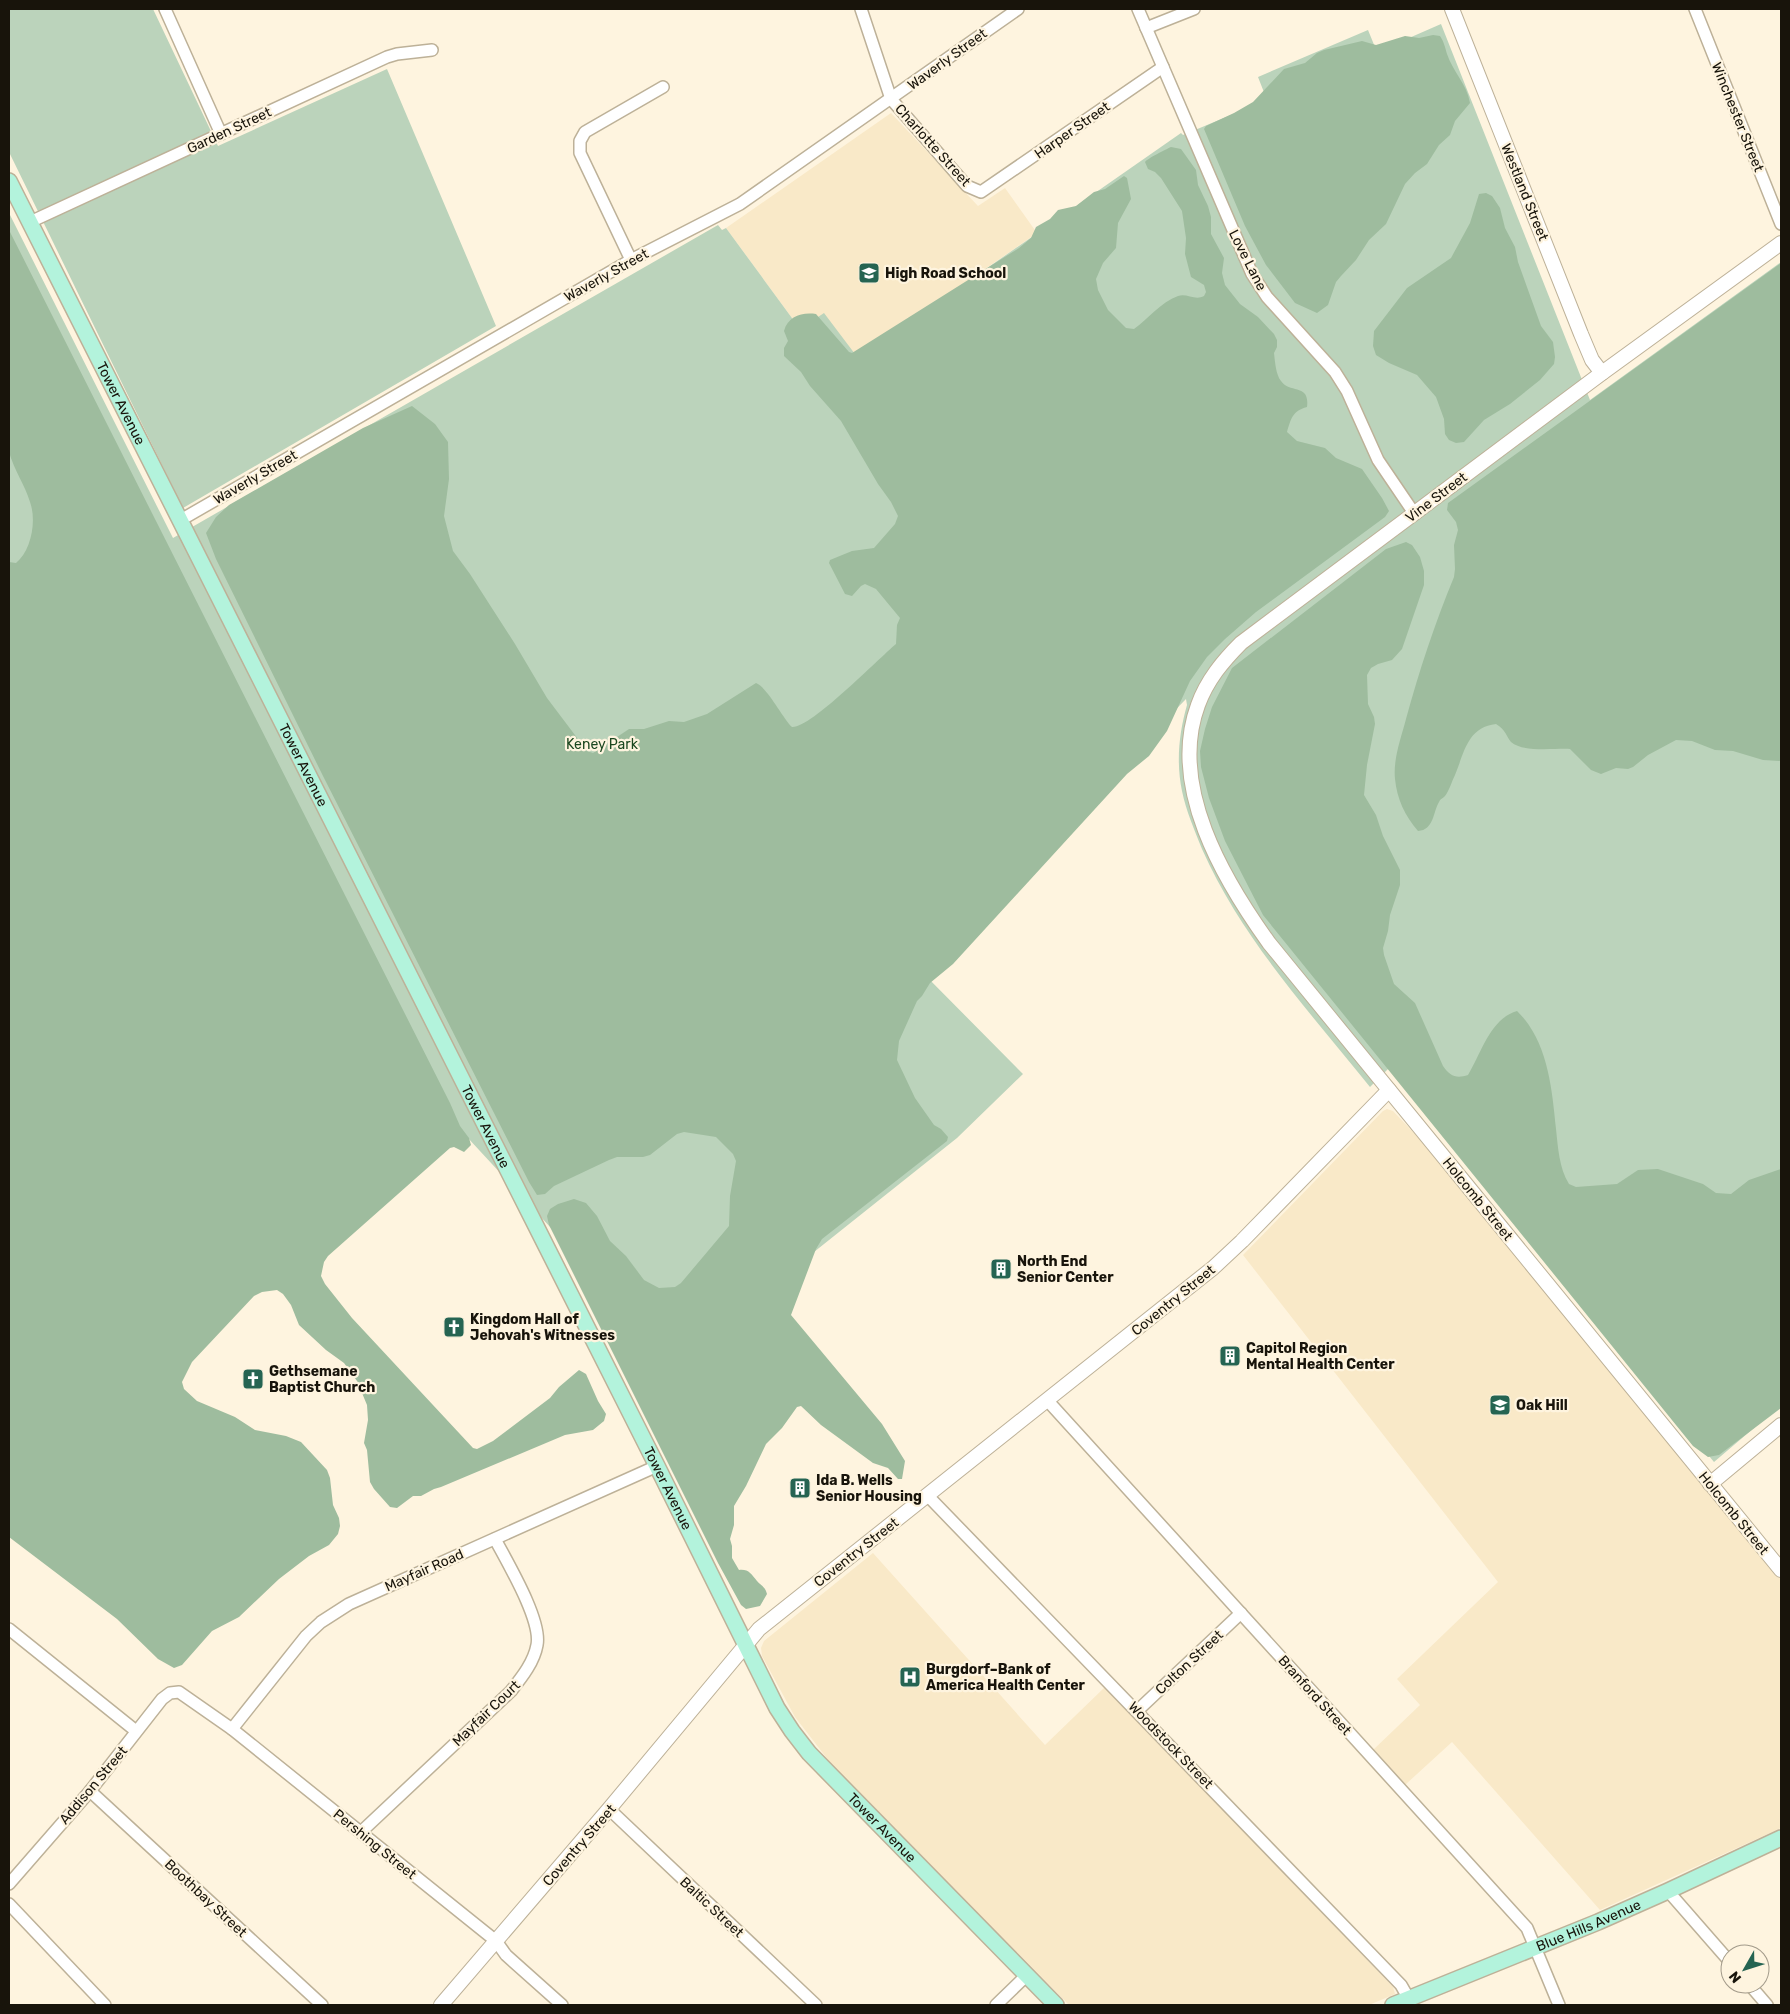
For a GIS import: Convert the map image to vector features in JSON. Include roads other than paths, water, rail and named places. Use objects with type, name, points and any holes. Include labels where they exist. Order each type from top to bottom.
[{"type":"main road","name":"Tower Avenue","points":[[9,181],[657,1466],[777,1708],[809,1753],[1056,2005]]},
{"type":"main road","name":"Blue Hills Avenue","points":[[1393,2005],[1668,1891],[1781,1838]]},
{"type":"street","points":[[165,9],[221,134]]},
{"type":"street","name":"Charlotte Street","points":[[861,9],[892,99],[967,186],[981,192]]},
{"type":"street","name":"Waverly Street","points":[[180,520],[631,260],[740,204],[1018,9]]},
{"type":"street","name":"Love Lane","points":[[1138,9],[1252,274],[1267,297],[1335,372],[1347,391],[1378,460],[1414,513]]},
{"type":"street","points":[[1146,28],[1194,9]]},
{"type":"street","name":"Westland Street","points":[[1452,9],[1581,334],[1592,360],[1602,373]]},
{"type":"street","name":"Winchester Street","points":[[1695,9],[1781,224]]},
{"type":"street","name":"Garden Street","points":[[30,222],[387,57],[432,50]]},
{"type":"street","name":"Harper Street","points":[[981,192],[1164,67]]},
{"type":"street","points":[[631,260],[580,154],[580,141],[585,132],[663,87]]},
{"type":"street","name":"Vine Street","points":[[1199,812],[1193,794],[1189,765],[1192,728],[1198,705],[1207,685],[1223,661],[1241,642],[1602,373],[1781,243]]},
{"type":"street","name":"Holcomb Street","points":[[1199,812],[1218,859],[1249,914],[1269,943],[1781,1570]]},
{"type":"street","name":"Coventry Street","points":[[441,2005],[609,1810],[745,1646],[769,1621],[1222,1261],[1389,1090]]},
{"type":"street","name":"Branford Street","points":[[1047,1400],[1527,1928],[1559,2005]]},
{"type":"street","points":[[1710,1484],[1781,1425]]},
{"type":"street","name":"Mayfair Road","points":[[232,1729],[306,1636],[321,1622],[349,1604],[657,1466]]},
{"type":"street","name":"Woodstock Street","points":[[928,1496],[1401,1985],[1409,1999]]},
{"type":"street","name":"Mayfair Court","points":[[361,1832],[511,1691],[524,1675],[533,1659],[538,1644],[538,1634],[533,1617],[495,1538]]},
{"type":"street","name":"Colton Street","points":[[1137,1711],[1241,1613]]},
{"type":"street","points":[[9,1629],[136,1731]]},
{"type":"street","name":"Pershing Street","points":[[180,1692],[232,1729],[496,1941],[506,1955],[562,2005]]},
{"type":"street","name":"Addison Street","points":[[9,1884],[90,1791],[162,1699],[170,1693],[180,1692]]},
{"type":"street","name":"Boothbay Street","points":[[90,1791],[322,2005]]},
{"type":"street","name":"Baltic Street","points":[[609,1810],[816,2005]]},
{"type":"street","points":[[1668,1891],[1720,1951]]},
{"type":"street","points":[[9,1904],[105,2005]]},
{"type":"street","points":[[996,2005],[1026,1976]]},
{"type":"street","points":[[1758,1994],[1767,2005]]},
{"type":"place","name":"High Road School","points":[[869,273]]},
{"type":"place","name":"North End Senior Center","points":[[1001,1269]]},
{"type":"place","name":"Kingdom Hall of Jehovah's Witnesses","points":[[454,1327]]},
{"type":"place","name":"Capitol Region Mental Health Center","points":[[1230,1356]]},
{"type":"place","name":"Gethsemane Baptist Church","points":[[253,1379]]},
{"type":"place","name":"Oak Hill","points":[[1500,1405]]},
{"type":"place","name":"Ida B. Wells Senior Housing","points":[[800,1488]]},
{"type":"place","name":"Burgdorf–Bank of America Health Center","points":[[910,1677]]},
{"type":"park label","name":"Keney Park","points":[[602,744]]}]
